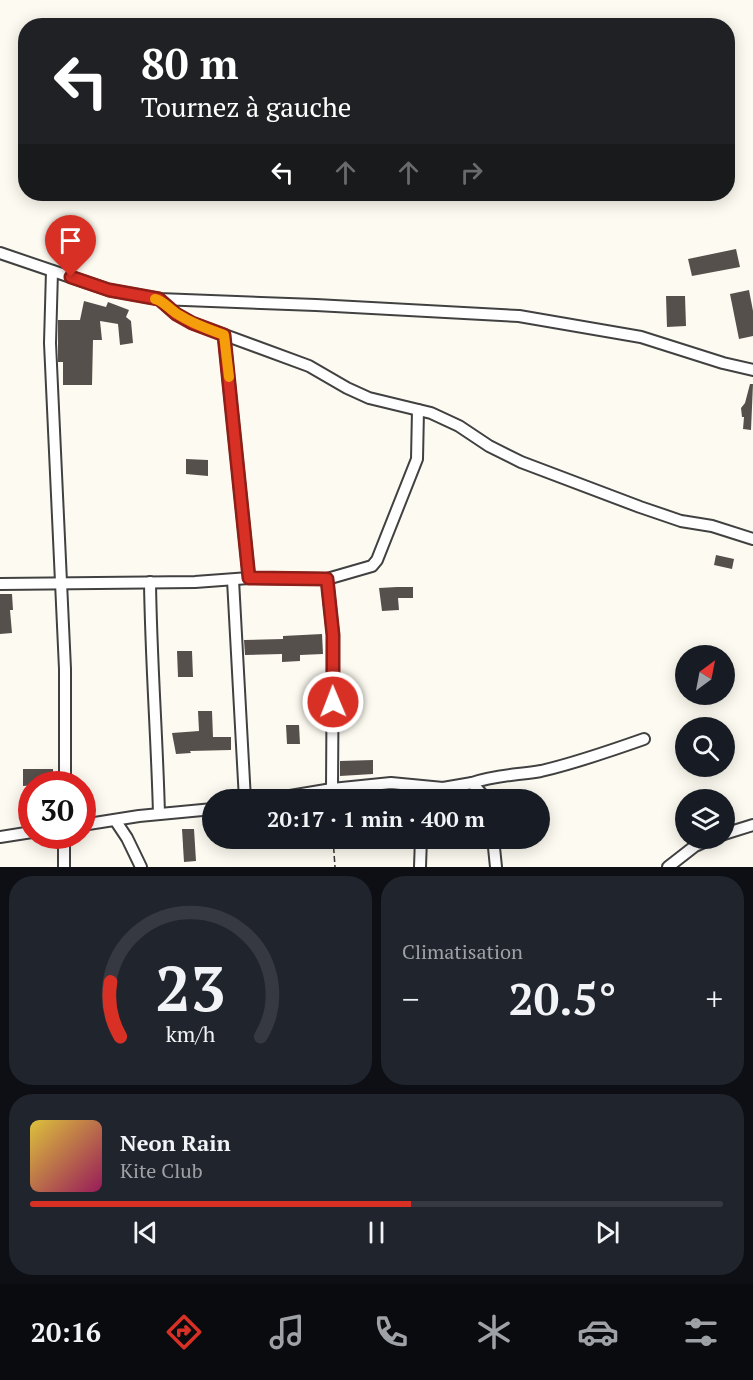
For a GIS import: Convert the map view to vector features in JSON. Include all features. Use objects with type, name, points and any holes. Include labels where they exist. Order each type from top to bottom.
[{"type":"street","points":[[0,253],[109,290],[159,299],[519,316],[641,337],[753,370]]},
{"type":"street","points":[[52,271],[50,343],[64,669],[65,771]]},
{"type":"street","points":[[159,299],[176,314],[192,323],[309,366],[369,398],[418,410],[459,426],[489,446],[521,462],[681,521],[712,526],[753,539]]},
{"type":"street","points":[[224,335],[249,578]]},
{"type":"street","points":[[0,584],[249,578],[327,579],[372,566],[377,561],[417,459],[418,410]]},
{"type":"street","points":[[327,579],[333,635],[332,789],[391,783],[443,788],[502,775],[525,774],[566,765],[644,739]]},
{"type":"street","points":[[233,580],[244,789]]},
{"type":"street","points":[[150,582],[159,814]]},
{"type":"street","points":[[472,783],[477,789]]},
{"type":"street","points":[[96,823],[202,810]]},
{"type":"street","points":[[115,820],[141,867]]},
{"type":"street","points":[[735,831],[753,825]]},
{"type":"street","points":[[0,837],[18,834]]},
{"type":"street","points":[[64,849],[64,867]]},
{"type":"street","points":[[420,867],[421,849]]},
{"type":"street","points":[[494,849],[496,867]]},
{"type":"street","points":[[668,867],[691,849]]},
{"type":"path","points":[[334,849],[335,867]]},
{"type":"building","points":[[736,249],[740,267],[692,276],[688,259]]},
{"type":"building","points":[[749,290],[753,311],[753,336],[739,339],[730,294]]},
{"type":"building","points":[[666,296],[685,296],[686,326],[667,327]]},
{"type":"building","points":[[84,301],[106,307],[108,302],[129,310],[126,317],[131,321],[133,343],[120,345],[118,324],[100,321],[102,340],[93,340],[92,385],[63,385],[63,362],[58,362],[58,320],[80,320]]},
{"type":"building","points":[[750,384],[753,384],[751,430],[743,429],[744,417],[742,417],[741,408],[745,403]]},
{"type":"building","points":[[186,459],[208,460],[208,476],[186,474]]},
{"type":"building","points":[[716,555],[734,559],[732,569],[714,565]]},
{"type":"building","points":[[413,587],[413,598],[398,598],[399,610],[382,611],[379,588]]},
{"type":"building","points":[[0,594],[12,594],[13,610],[10,610],[12,633],[0,634]]},
{"type":"building","points":[[322,634],[323,654],[300,655],[300,661],[282,662],[282,654],[245,655],[244,640],[283,639],[283,636]]},
{"type":"building","points":[[177,651],[192,651],[193,677],[178,677]]},
{"type":"building","points":[[198,711],[212,711],[213,737],[231,737],[231,750],[190,751],[191,753],[176,754],[172,733],[199,731]]},
{"type":"building","points":[[286,725],[299,725],[300,744],[287,744]]},
{"type":"building","points":[[373,760],[373,774],[340,776],[340,761]]},
{"type":"building","points":[[23,769],[53,769],[53,771],[23,771]]},
{"type":"building","points":[[182,829],[194,829],[196,861],[184,862]]},
{"type":"slow traffic","points":[[155,299],[159,299],[176,314],[192,323],[224,335],[229,377]]},
{"type":"route","points":[[71,277],[109,290],[159,299],[176,314],[192,323],[224,335],[249,578],[327,579],[333,635],[333,702]]}]
